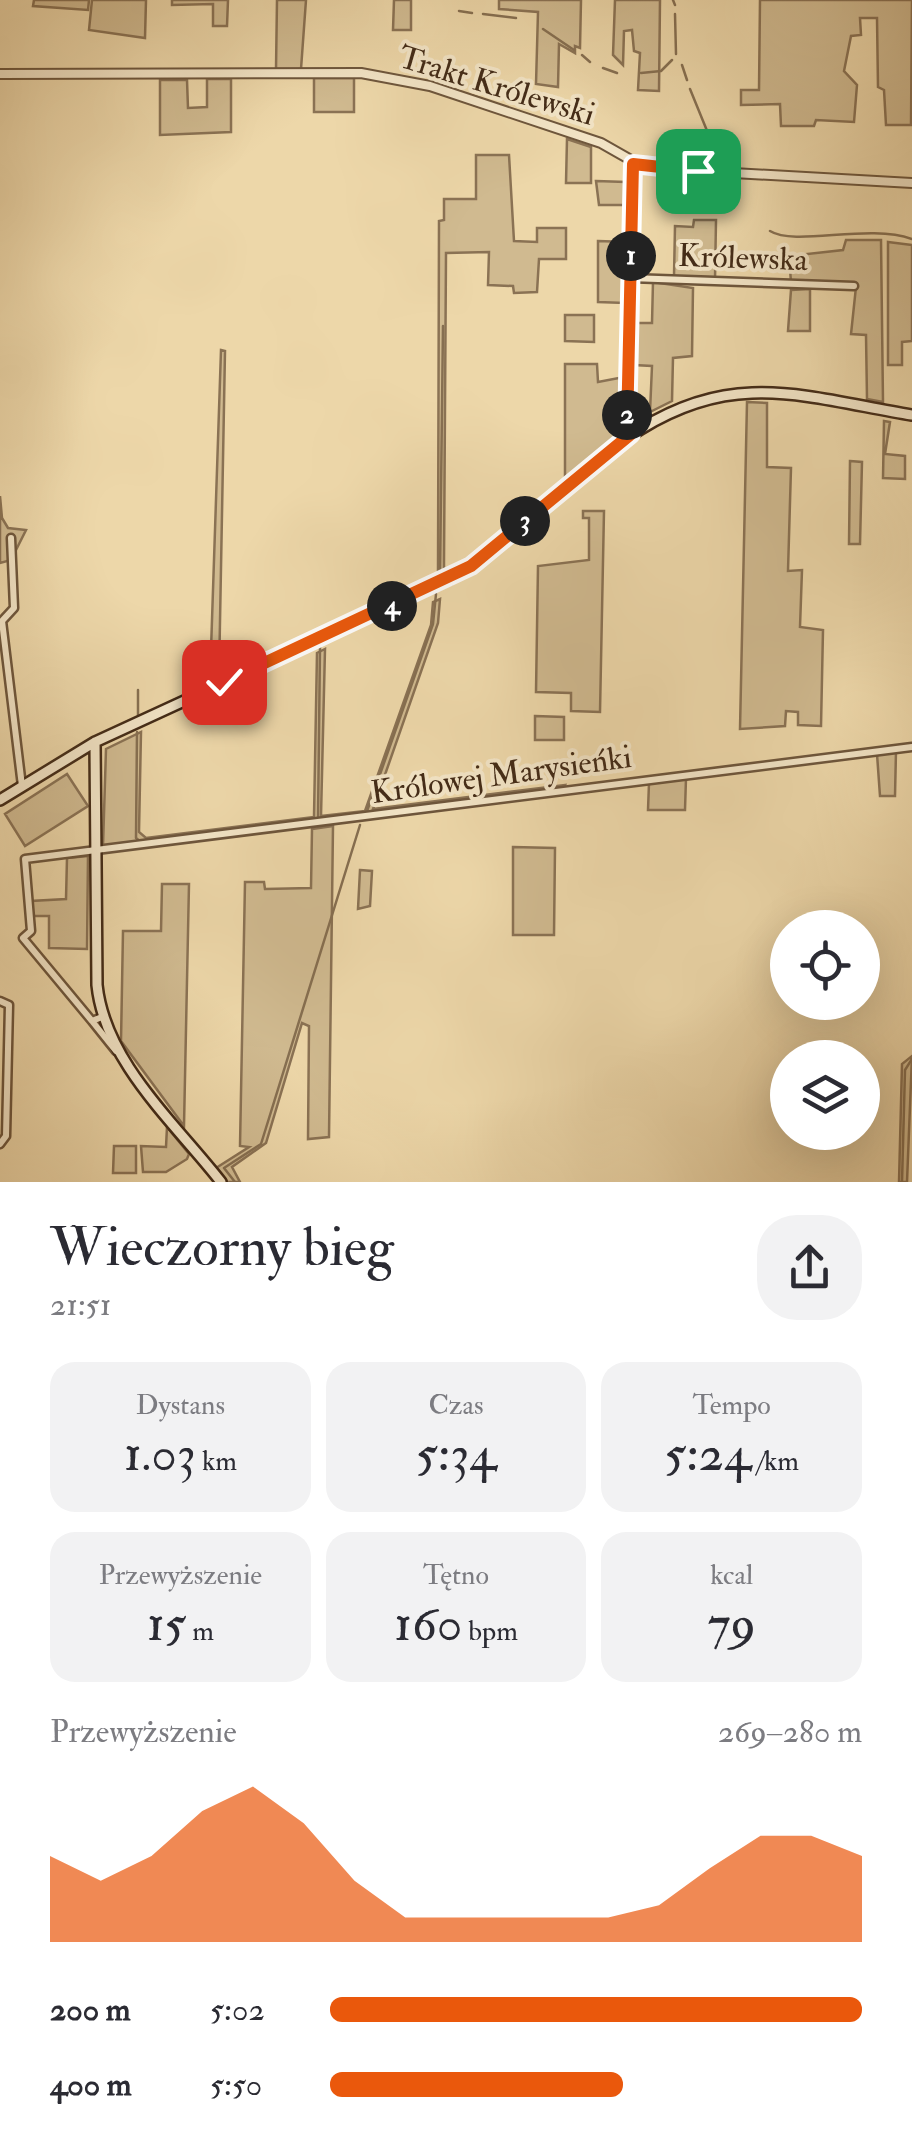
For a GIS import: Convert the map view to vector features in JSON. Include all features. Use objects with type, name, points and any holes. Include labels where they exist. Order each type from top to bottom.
[{"type":"main road","points":[[0,800],[95,742],[449,579],[493,549],[631,434],[683,406],[746,393],[912,416]]},
{"type":"main road","points":[[95,742],[97,1019],[120,1055],[221,1182]]},
{"type":"street","name":"Trakt Królewski","points":[[0,74],[392,76],[601,143],[633,164],[654,170],[912,183]]},
{"type":"street","points":[[631,434],[627,429],[633,164]]},
{"type":"street","name":"Królewska","points":[[630,278],[854,286]]},
{"type":"street","points":[[10,538],[14,608],[2,621],[22,786]]},
{"type":"street","name":"Królowej Marysieńki","points":[[97,1019],[23,938],[31,930],[23,863],[27,858],[912,747]]},
{"type":"street","points":[[0,1001],[10,1005],[6,1136],[0,1144]]},
{"type":"shaded area","points":[[34,0],[89,0],[88,10],[33,6]]},
{"type":"shaded area","points":[[92,0],[146,0],[145,38],[89,30]]},
{"type":"shaded area","points":[[172,0],[228,0],[227,26],[213,26],[213,4],[172,5]]},
{"type":"shaded area","points":[[277,0],[306,0],[301,69],[276,69]]},
{"type":"shaded area","points":[[394,0],[411,0],[411,30],[393,30]]},
{"type":"shaded area","points":[[499,0],[581,0],[580,48],[575,46],[575,53],[559,44],[558,87],[536,84],[538,12],[499,9]]},
{"type":"shaded area","points":[[615,0],[660,0],[659,91],[638,90],[640,53],[634,51],[632,30],[624,31],[623,65],[613,55]]},
{"type":"shaded area","points":[[760,0],[912,0],[911,125],[886,125],[884,90],[878,87],[877,18],[860,18],[861,35],[851,36],[844,71],[857,85],[854,122],[816,120],[814,126],[781,126],[780,104],[741,105],[741,90],[759,90]]},
{"type":"shaded area","points":[[314,78],[354,78],[354,112],[314,112]]},
{"type":"shaded area","points":[[207,79],[231,79],[231,132],[160,135],[160,80],[187,80],[188,108],[207,107]]},
{"type":"shaded area","points":[[567,139],[591,147],[591,183],[566,183]]},
{"type":"shaded area","points":[[476,155],[509,155],[514,241],[537,242],[537,228],[566,228],[566,259],[539,259],[537,292],[514,293],[513,286],[488,285],[489,252],[446,253],[444,571],[438,574],[439,221],[444,220],[444,199],[476,199]]},
{"type":"shaded area","points":[[596,181],[626,182],[626,205],[599,205]]},
{"type":"shaded area","points":[[694,220],[716,220],[715,280],[674,276],[675,226],[693,227]]},
{"type":"shaded area","points":[[846,240],[881,240],[883,402],[867,399],[866,335],[851,334],[856,287],[791,282],[789,256],[843,250]]},
{"type":"shaded area","points":[[598,241],[626,242],[625,303],[598,302]]},
{"type":"shaded area","points":[[888,242],[912,245],[912,341],[902,342],[902,365],[888,365]]},
{"type":"shaded area","points":[[653,282],[693,288],[692,356],[673,358],[672,401],[650,412],[652,366],[634,365],[635,323],[652,323]]},
{"type":"shaded area","points":[[810,289],[810,331],[788,331],[791,290]]},
{"type":"shaded area","points":[[565,315],[594,315],[594,342],[565,341]]},
{"type":"shaded area","points":[[221,350],[225,351],[219,676],[210,680]]},
{"type":"shaded area","points":[[565,364],[597,364],[598,382],[624,377],[622,432],[565,479]]},
{"type":"shaded area","points":[[747,402],[767,403],[767,467],[791,468],[788,571],[802,570],[800,627],[823,630],[821,726],[798,725],[798,712],[786,711],[785,726],[740,729]]},
{"type":"shaded area","points":[[884,421],[890,422],[885,454],[905,456],[905,479],[883,478]]},
{"type":"shaded area","points":[[850,461],[862,462],[860,544],[849,544]]},
{"type":"shaded area","points":[[0,496],[2,518],[8,528],[26,530],[11,560],[0,563]]},
{"type":"shaded area","points":[[583,511],[604,511],[600,712],[571,711],[571,693],[536,692],[538,566],[589,560],[589,518],[583,518]]},
{"type":"shaded area","points":[[440,599],[438,623],[373,809],[565,785],[562,791],[103,846],[106,749],[141,732],[139,832],[146,838],[314,817],[317,653],[325,649],[321,816],[365,811],[431,625],[433,602]]},
{"type":"shaded area","points":[[535,716],[564,717],[564,740],[535,740]]},
{"type":"shaded area","points":[[896,751],[895,796],[880,796],[877,754]]},
{"type":"shaded area","points":[[67,774],[88,806],[25,846],[5,814]]},
{"type":"shaded area","points":[[686,778],[685,810],[648,810],[649,783]]},
{"type":"shaded area","points":[[333,826],[329,1137],[308,1139],[309,1026],[302,1023],[266,1143],[232,1167],[240,1182],[227,1182],[216,1168],[249,1147],[240,1146],[245,882],[264,882],[265,889],[311,888],[312,829]]},
{"type":"shaded area","points":[[513,847],[555,848],[554,935],[513,935]]},
{"type":"shaded area","points":[[88,856],[87,949],[49,948],[49,916],[32,916],[31,901],[66,899],[67,858]]},
{"type":"shaded area","points":[[360,870],[372,871],[370,906],[358,909]]},
{"type":"shaded area","points":[[162,884],[189,884],[184,1126],[121,1041],[123,931],[161,931]]},
{"type":"shaded area","points":[[912,1056],[907,1182],[899,1182],[902,1064]]},
{"type":"shaded area","points":[[167,1127],[189,1154],[187,1159],[166,1172],[143,1172],[141,1146],[166,1147]]},
{"type":"shaded area","points":[[114,1146],[136,1146],[136,1173],[113,1173]]},
{"type":"waterway","points":[[673,0],[675,5]]},
{"type":"waterway","points":[[459,11],[472,13]]},
{"type":"waterway","points":[[483,14],[516,18]]},
{"type":"waterway","points":[[675,14],[676,54]]},
{"type":"waterway","points":[[543,29],[574,50]]},
{"type":"waterway","points":[[582,55],[590,62]]},
{"type":"waterway","points":[[641,73],[661,71],[672,60]]},
{"type":"waterway","points":[[682,65],[687,80]]},
{"type":"waterway","points":[[603,68],[617,73]]},
{"type":"waterway","points":[[690,89],[712,143]]},
{"type":"waterway","points":[[770,231],[797,237],[875,233],[912,239]]},
{"type":"waterway","points":[[440,575],[443,326]]},
{"type":"waterway","points":[[366,814],[433,624],[436,594]]},
{"type":"waterway","points":[[318,820],[320,647]]},
{"type":"waterway","points":[[138,690],[138,715]]},
{"type":"waterway","points":[[137,732],[136,838],[141,842]]},
{"type":"waterway","points":[[235,1182],[224,1168],[261,1144],[360,825]]},
{"type":"waterway","points":[[902,1182],[905,1070],[912,1059]]},
{"type":"route","points":[[224,682],[471,566],[631,434],[627,429],[633,164],[654,170],[698,171]]}]
